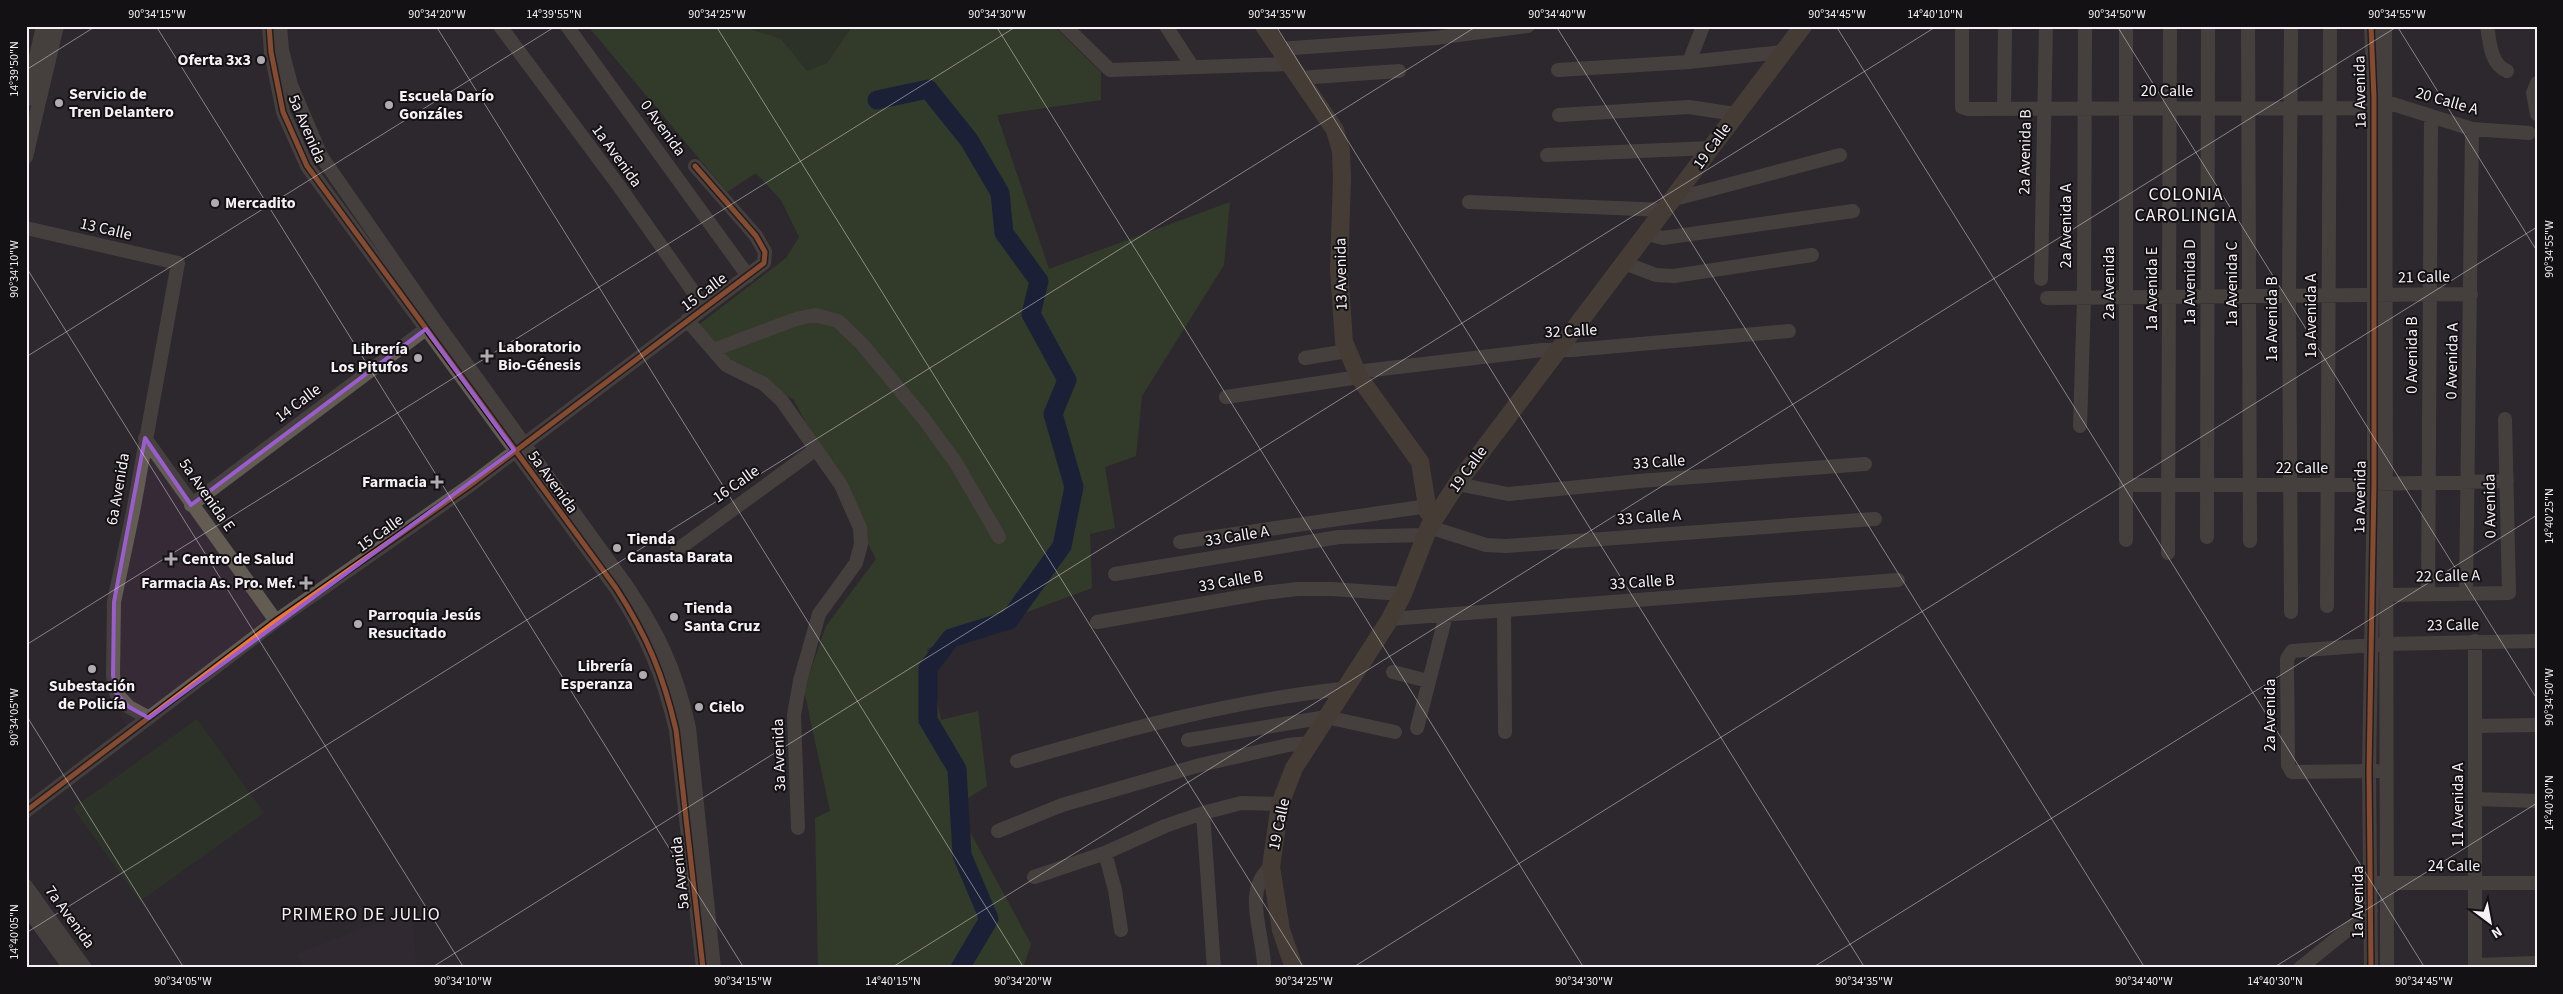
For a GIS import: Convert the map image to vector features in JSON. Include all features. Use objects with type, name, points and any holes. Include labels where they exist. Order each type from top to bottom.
[{"type":"main road","name":"13 Avenida","points":[[1264,26],[1335,130],[1341,151],[1339,270],[1342,328],[1347,351],[1357,374],[1420,462],[1429,522]]},
{"type":"main road","name":"19 Calle","points":[[1271,867],[1280,804],[1294,768],[1342,690],[1390,619],[1403,594],[1429,522],[1556,351],[1647,234],[1735,114],[1803,26]]},
{"type":"main road","points":[[1271,867],[1281,930],[1294,968]]},
{"type":"street","points":[[26,157],[30,101],[43,26]]},
{"type":"street","points":[[30,101],[57,26]]},
{"type":"street","name":"5a Avenida","points":[[269,26],[271,52],[282,112],[307,166],[426,329],[645,612],[669,660],[681,693],[689,728],[714,968]]},
{"type":"street","name":"5a Avenida","points":[[280,26],[282,50],[291,85],[321,156],[616,588],[636,619],[654,655],[667,692],[676,730],[703,968]]},
{"type":"street","name":"1a Avenida","points":[[500,26],[619,186],[704,308]]},
{"type":"street","name":"0 Avenida","points":[[567,26],[748,276]]},
{"type":"street","points":[[1065,26],[1110,70],[1192,66],[1294,71],[1399,71]]},
{"type":"street","points":[[1166,26],[1192,66]]},
{"type":"street","points":[[1279,48],[1432,32],[1528,26]]},
{"type":"street","points":[[1689,62],[1703,26]]},
{"type":"street","name":"20 Calle","points":[[1962,26],[1962,107],[2208,109],[2248,107],[2330,109],[2378,102]]},
{"type":"street","points":[[2004,108],[2005,26]]},
{"type":"street","name":"2a Avenida B","points":[[2041,279],[2042,108],[2046,26]]},
{"type":"street","name":"2a Avenida A","points":[[2080,426],[2084,298],[2085,26]]},
{"type":"street","name":"2a Avenida","points":[[2126,26],[2126,540]]},
{"type":"street","name":"1a Avenida E","points":[[2168,553],[2170,26]]},
{"type":"street","name":"1a Avenida D","points":[[2206,538],[2208,26]]},
{"type":"street","name":"1a Avenida C","points":[[2248,26],[2250,541]]},
{"type":"street","name":"1a Avenida B","points":[[2291,26],[2292,109],[2288,296],[2291,612]]},
{"type":"street","name":"1a Avenida A","points":[[2327,606],[2330,26]]},
{"type":"street","name":"1a Avenida","points":[[2371,26],[2378,102],[2380,295],[2380,484],[2370,646],[2368,771],[2371,968]]},
{"type":"street","name":"1a Avenida","points":[[2378,102],[2385,26]]},
{"type":"street","points":[[2487,26],[2494,59],[2499,68],[2507,71]]},
{"type":"street","points":[[1558,70],[1689,62],[1783,52]]},
{"type":"street","points":[[2537,83],[2533,93],[2537,114]]},
{"type":"street","name":"20 Calle A","points":[[2378,102],[2472,129],[2529,133]]},
{"type":"street","points":[[1559,115],[1689,107],[1735,114]]},
{"type":"street","name":"0 Avenida B","points":[[2428,594],[2431,117]]},
{"type":"street","name":"0 Avenida A","points":[[2466,593],[2472,129]]},
{"type":"street","points":[[1547,155],[1711,148]]},
{"type":"street","points":[[1469,202],[1668,205],[1840,155]]},
{"type":"street","name":"15 Calle","points":[[26,811],[144,714],[469,486],[764,263],[765,252],[756,236],[695,166]]},
{"type":"street","points":[[1647,234],[1663,238],[1853,210]]},
{"type":"street","name":"13 Calle","points":[[26,228],[178,263]]},
{"type":"street","points":[[1624,263],[1656,275],[1674,276],[1812,255]]},
{"type":"street","name":"6a Avenida","points":[[144,714],[130,706],[116,693],[112,675],[114,602],[133,512],[178,263]]},
{"type":"street","name":"21 Calle","points":[[2046,298],[2471,294]]},
{"type":"street","points":[[713,350],[796,319],[815,315],[838,321],[862,344],[924,419],[956,463],[999,537]]},
{"type":"street","points":[[687,320],[726,365],[764,384],[782,401],[816,449]]},
{"type":"street","name":"14 Calle","points":[[191,505],[426,329]]},
{"type":"street","name":"32 Calle","points":[[1226,397],[1357,374],[1542,350],[1556,351],[1789,331]]},
{"type":"street","points":[[1305,358],[1347,351]]},
{"type":"street","name":"0 Avenida","points":[[2505,419],[2509,593]]},
{"type":"street","name":"5a Avenida E","points":[[145,438],[191,505],[276,621]]},
{"type":"street","name":"3a Avenida","points":[[798,828],[794,715],[800,681],[819,614],[856,563],[861,544],[860,528],[849,501],[841,485],[816,449]]},
{"type":"street","name":"16 Calle","points":[[677,550],[816,449]]},
{"type":"street","name":"33 Calle","points":[[1457,484],[1508,494],[1639,480],[1865,464]]},
{"type":"street","name":"22 Calle","points":[[2126,485],[2328,485],[2507,481]]},
{"type":"street","name":"1a Avenida","points":[[2380,484],[2387,595],[2387,968]]},
{"type":"street","name":"33 Calle A","points":[[1115,574],[1429,522],[1486,545],[1506,546],[1875,519]]},
{"type":"street","points":[[1180,542],[1429,522]]},
{"type":"street","name":"33 Calle B","points":[[1390,619],[1898,580]]},
{"type":"street","name":"33 Calle B","points":[[1097,622],[1263,593],[1298,589],[1332,589],[1403,594]]},
{"type":"street","name":"22 Calle A","points":[[2387,595],[2509,593]]},
{"type":"street","points":[[1504,611],[1505,732]]},
{"type":"street","points":[[1417,728],[1446,615]]},
{"type":"street","name":"11 Avenida A","points":[[2475,641],[2475,967]]},
{"type":"street","name":"23 Calle","points":[[2292,651],[2386,644],[2537,641]]},
{"type":"street","name":"2a Avenida","points":[[2292,651],[2287,658],[2288,765],[2292,772],[2368,771]]},
{"type":"street","points":[[1393,672],[1428,681]]},
{"type":"street","points":[[1017,761],[1178,716],[1245,702],[1342,690]]},
{"type":"street","points":[[1188,740],[1326,717],[1395,732]]},
{"type":"street","points":[[2475,726],[2537,725]]},
{"type":"street","points":[[998,831],[1062,805],[1200,765],[1288,745],[1311,743]]},
{"type":"street","points":[[2368,771],[2387,770]]},
{"type":"street","points":[[2475,800],[2537,801]]},
{"type":"street","points":[[1034,877],[1106,853],[1165,826],[1203,813],[1241,803],[1280,804]]},
{"type":"street","points":[[1203,813],[1214,968]]},
{"type":"street","points":[[1106,853],[1115,890],[1121,930]]},
{"type":"street","name":"19 Calle","points":[[1264,968],[1257,902],[1258,882],[1263,873],[1271,867]]},
{"type":"street","name":"24 Calle","points":[[2370,882],[2387,884],[2537,884]]},
{"type":"street","name":"7a Avenida","points":[[26,886],[85,968]]},
{"type":"street","name":"7a Avenida","points":[[26,907],[70,968]]},
{"type":"street","points":[[2300,968],[2370,911]]},
{"type":"street","points":[[2475,967],[2537,963]]},
{"type":"highlighted area","points":[[426,329],[514,450],[149,718],[129,707],[116,693],[113,675],[114,602],[145,438],[191,505]]},
{"type":"shaded area","name":"Centro de Salud","points":[[146,440],[269,620],[127,729],[106,683],[107,611]]},
{"type":"shaded area","points":[[411,910],[417,968],[305,968],[295,954]]},
{"type":"green space","points":[[588,26],[741,26],[781,39],[807,71],[827,63],[851,28],[855,26],[1054,26],[1101,72],[1101,100],[997,115],[1049,269],[1230,202],[1224,265],[1142,396],[1136,456],[1105,467],[1115,528],[1090,534],[1092,588],[927,649],[941,720],[978,711],[987,786],[956,806],[1031,944],[1023,968],[818,968],[815,818],[830,811],[804,690],[826,626],[876,559],[794,400],[728,360],[697,326],[786,258],[799,237],[781,200],[756,173],[727,192]]},
{"type":"green space","points":[[741,26],[855,26],[851,28],[827,63],[807,72],[781,39]]},
{"type":"green space","points":[[197,719],[264,813],[140,901],[73,808]]},
{"type":"waterway","points":[[877,100],[928,89],[969,140],[1000,193],[1004,233],[1039,281],[1031,314],[1067,380],[1053,414],[1074,487],[1062,546],[1009,620],[951,638],[928,668],[928,720],[957,769],[962,855],[989,919],[960,968]]},
{"type":"cycle path","points":[[269,26],[271,52],[283,112],[307,166],[616,588],[637,623],[653,656],[666,691],[676,730],[703,968]]},
{"type":"cycle path","points":[[2371,26],[2374,98],[2374,484],[2369,771],[2371,968]]},
{"type":"cycle path","points":[[26,811],[276,621],[469,486],[764,263],[765,252],[756,236],[695,166]]},
{"type":"place","name":"Oferta 3x3","points":[[261,60]]},
{"type":"place","name":"Servicio de Tren Delantero","points":[[59,103]]},
{"type":"place","name":"Escuela Darío Gonzáles","points":[[389,105]]},
{"type":"place","name":"Mercadito","points":[[215,203]]},
{"type":"place","name":"Laboratorio Bio-Génesis","points":[[487,356]]},
{"type":"place","name":"Librería Los Pitufos","points":[[418,358]]},
{"type":"place","name":"Farmacia","points":[[437,482]]},
{"type":"place","name":"Tienda Canasta Barata","points":[[617,548]]},
{"type":"place","name":"Centro de Salud","points":[[171,559]]},
{"type":"place","name":"Farmacia As. Pro. Mef.","points":[[306,583]]},
{"type":"place","name":"Tienda Santa Cruz","points":[[674,617]]},
{"type":"place","name":"Parroquia Jesús Resucitado","points":[[358,624]]},
{"type":"place","name":"Subestación de Policía","points":[[92,669]]},
{"type":"place","name":"Librería Esperanza","points":[[643,675]]},
{"type":"place","name":"Cielo","points":[[699,707]]},
{"type":"district","name":"COLONIA CAROLINGIA","points":[[2186,204]]},
{"type":"district","name":"PRIMERO DE JULIO","points":[[361,914]]}]
